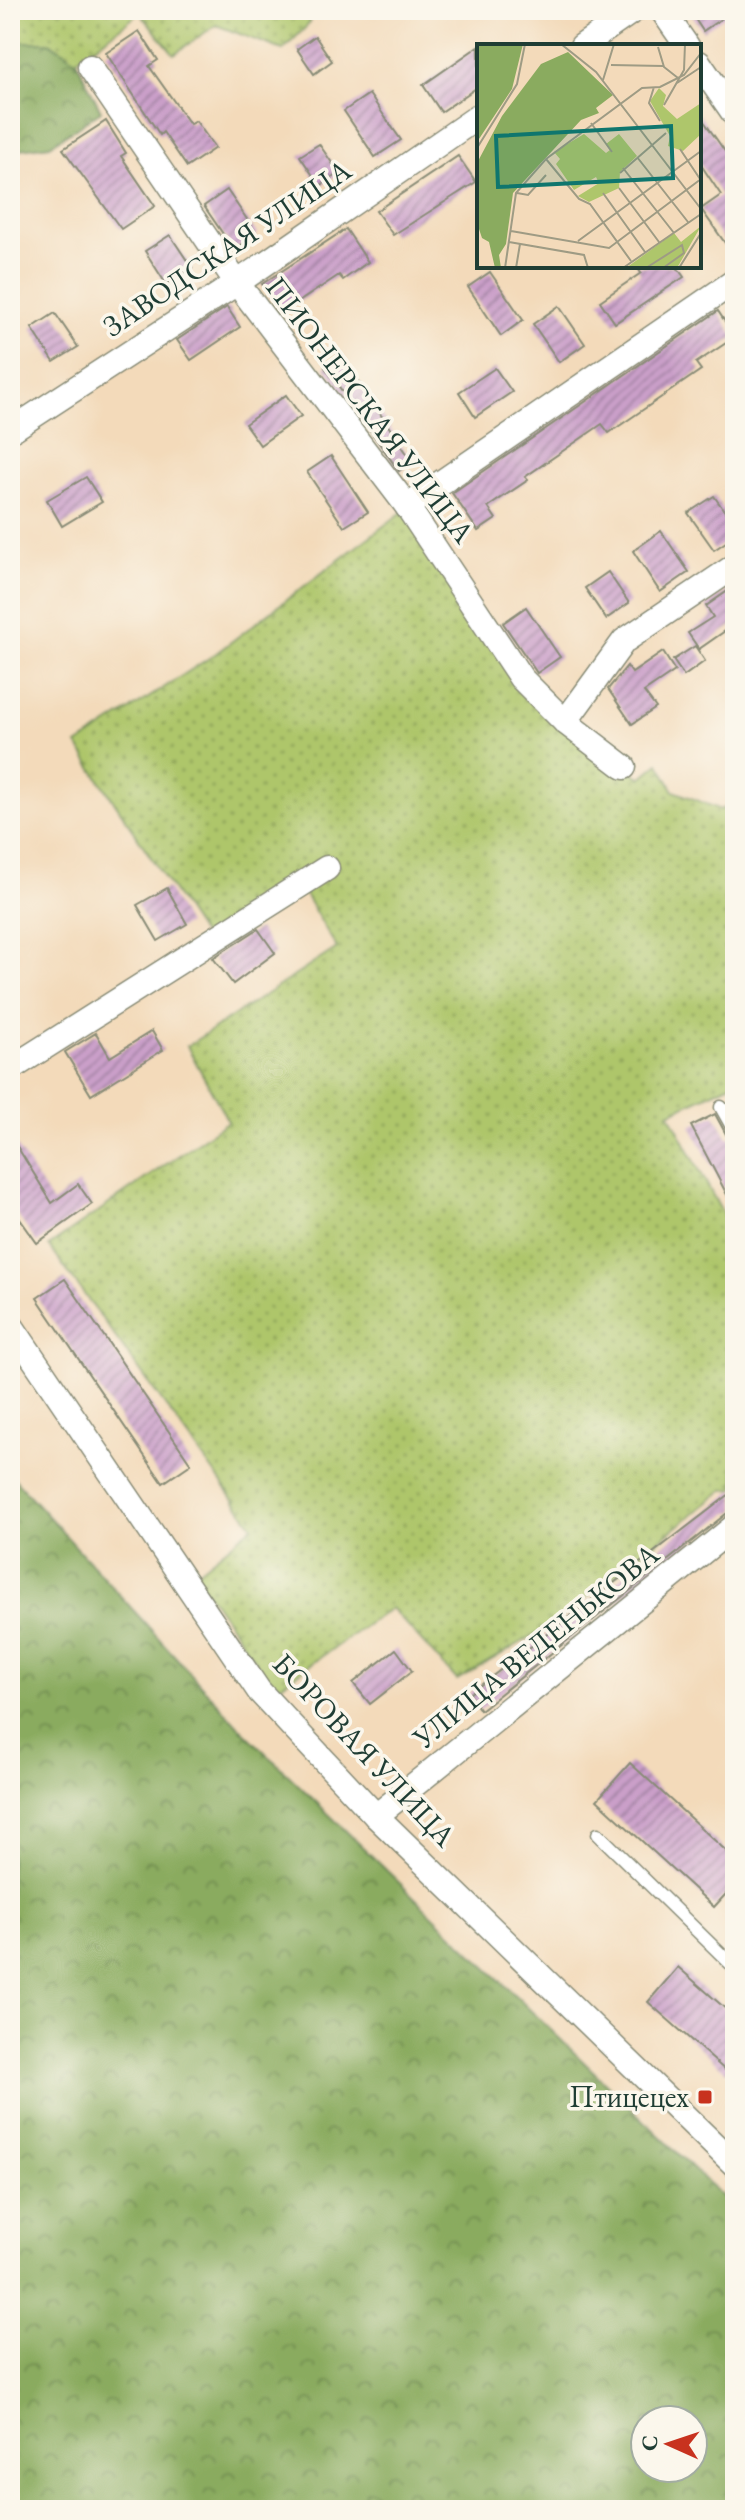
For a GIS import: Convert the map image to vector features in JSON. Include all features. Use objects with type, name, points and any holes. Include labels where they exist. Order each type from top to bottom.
[{"type":"street","points":[[585,44],[634,10]]},
{"type":"street","points":[[662,10],[686,44]]},
{"type":"street","points":[[701,66],[735,115]]},
{"type":"street","name":"ПИОНЕРСКАЯ УЛИЦА","points":[[90,67],[237,283],[407,506],[521,678],[565,722],[624,767]]},
{"type":"street","name":"ЗАВОДСКАЯ УЛИЦА","points":[[10,431],[237,283],[477,117]]},
{"type":"street","points":[[407,506],[735,281]]},
{"type":"street","points":[[565,722],[624,641],[735,566]]},
{"type":"street","points":[[10,1069],[327,868]]},
{"type":"street","name":"БОРОВАЯ УЛИЦА","points":[[10,1324],[259,1691],[376,1816],[735,2165]]},
{"type":"street","name":"УЛИЦА ВЕДЕНЬКОВА","points":[[376,1816],[735,1526]]},
{"type":"lane","points":[[721,1107],[735,1132]]},
{"type":"lane","points":[[598,1834],[735,1968]]},
{"type":"green space","points":[[10,10],[307,10],[310,23],[283,50],[216,25],[174,54],[140,13],[76,60],[49,42],[10,45]]},
{"type":"green space","points":[[49,42],[76,60],[101,111],[50,145],[21,149],[10,155],[10,45]]},
{"type":"green space","points":[[405,510],[515,679],[641,778],[659,763],[674,791],[721,810],[735,802],[735,1082],[669,1113],[735,1237],[735,1489],[724,1490],[553,1624],[457,1680],[391,1608],[275,1689],[194,1574],[253,1526],[49,1246],[228,1121],[187,1046],[337,948],[301,888],[204,938],[77,745],[215,654]]},
{"type":"green space","points":[[10,1474],[239,1727],[735,2209],[735,2510],[10,2510]]},
{"type":"building","points":[[689,10],[734,10],[703,31]]},
{"type":"building","points":[[139,31],[158,60],[149,66],[190,124],[196,121],[215,148],[187,167],[163,132],[160,135],[106,53]]},
{"type":"building","points":[[315,36],[332,61],[314,74],[297,49]]},
{"type":"building","points":[[477,47],[477,87],[441,112],[423,85]]},
{"type":"building","points":[[369,94],[401,140],[375,157],[344,111]]},
{"type":"building","points":[[701,117],[735,166],[735,257],[701,209],[721,195],[701,165]]},
{"type":"building","points":[[106,121],[126,153],[121,156],[155,206],[121,229],[63,149]]},
{"type":"building","points":[[319,144],[339,173],[320,186],[300,156]]},
{"type":"building","points":[[458,156],[476,182],[393,235],[376,211]]},
{"type":"building","points":[[227,190],[257,234],[234,250],[204,206]]},
{"type":"building","points":[[346,229],[368,262],[343,280],[339,275],[282,313],[262,284]]},
{"type":"building","points":[[170,235],[192,268],[166,284],[145,251]]},
{"type":"building","points":[[637,268],[677,268],[684,277],[615,323],[600,301],[641,273]]},
{"type":"building","points":[[490,272],[523,320],[501,336],[468,287]]},
{"type":"building","points":[[559,306],[585,344],[559,362],[533,324]]},
{"type":"building","points":[[227,307],[240,327],[191,360],[177,340]]},
{"type":"building","points":[[718,311],[735,337],[696,363],[701,370],[609,433],[602,424],[525,477],[528,480],[488,507],[496,519],[478,531],[452,493]]},
{"type":"building","points":[[55,313],[78,347],[54,362],[32,328]]},
{"type":"building","points":[[341,356],[412,461],[399,471],[325,367]]},
{"type":"building","points":[[495,368],[512,392],[475,417],[459,392]]},
{"type":"building","points":[[286,395],[301,416],[260,445],[245,424]]},
{"type":"building","points":[[331,456],[368,512],[344,527],[307,472]]},
{"type":"building","points":[[86,477],[102,502],[62,526],[47,500]]},
{"type":"building","points":[[714,496],[735,526],[735,536],[714,550],[688,513]]},
{"type":"building","points":[[661,531],[689,572],[660,592],[633,551]]},
{"type":"building","points":[[608,572],[629,603],[606,619],[585,588]]},
{"type":"building","points":[[735,586],[735,624],[699,649],[688,633],[713,617],[706,606]]},
{"type":"building","points":[[526,607],[560,657],[537,673],[503,623]]},
{"type":"building","points":[[695,646],[705,661],[684,676],[673,660]]},
{"type":"building","points":[[663,652],[675,671],[644,692],[656,708],[632,724],[608,689],[627,666],[632,673]]},
{"type":"building","points":[[167,888],[187,924],[158,941],[137,905]]},
{"type":"building","points":[[258,929],[275,953],[233,984],[213,958]]},
{"type":"building","points":[[152,1031],[163,1050],[91,1095],[65,1052],[96,1033],[110,1057]]},
{"type":"building","points":[[715,1114],[727,1136],[735,1141],[735,1210],[691,1126]]},
{"type":"building","points":[[10,1135],[52,1203],[78,1184],[92,1204],[37,1243],[10,1205]]},
{"type":"building","points":[[65,1279],[191,1464],[163,1483],[37,1298]]},
{"type":"building","points":[[735,1490],[735,1511],[726,1514],[480,1710],[469,1694]]},
{"type":"building","points":[[396,1649],[412,1671],[370,1704],[353,1683]]},
{"type":"building","points":[[630,1763],[735,1859],[735,1884],[714,1907],[597,1800]]},
{"type":"building","points":[[678,1967],[735,2017],[735,2079],[648,2002]]},
{"type":"place","name":"Птицецех","points":[[705,2097]]}]
